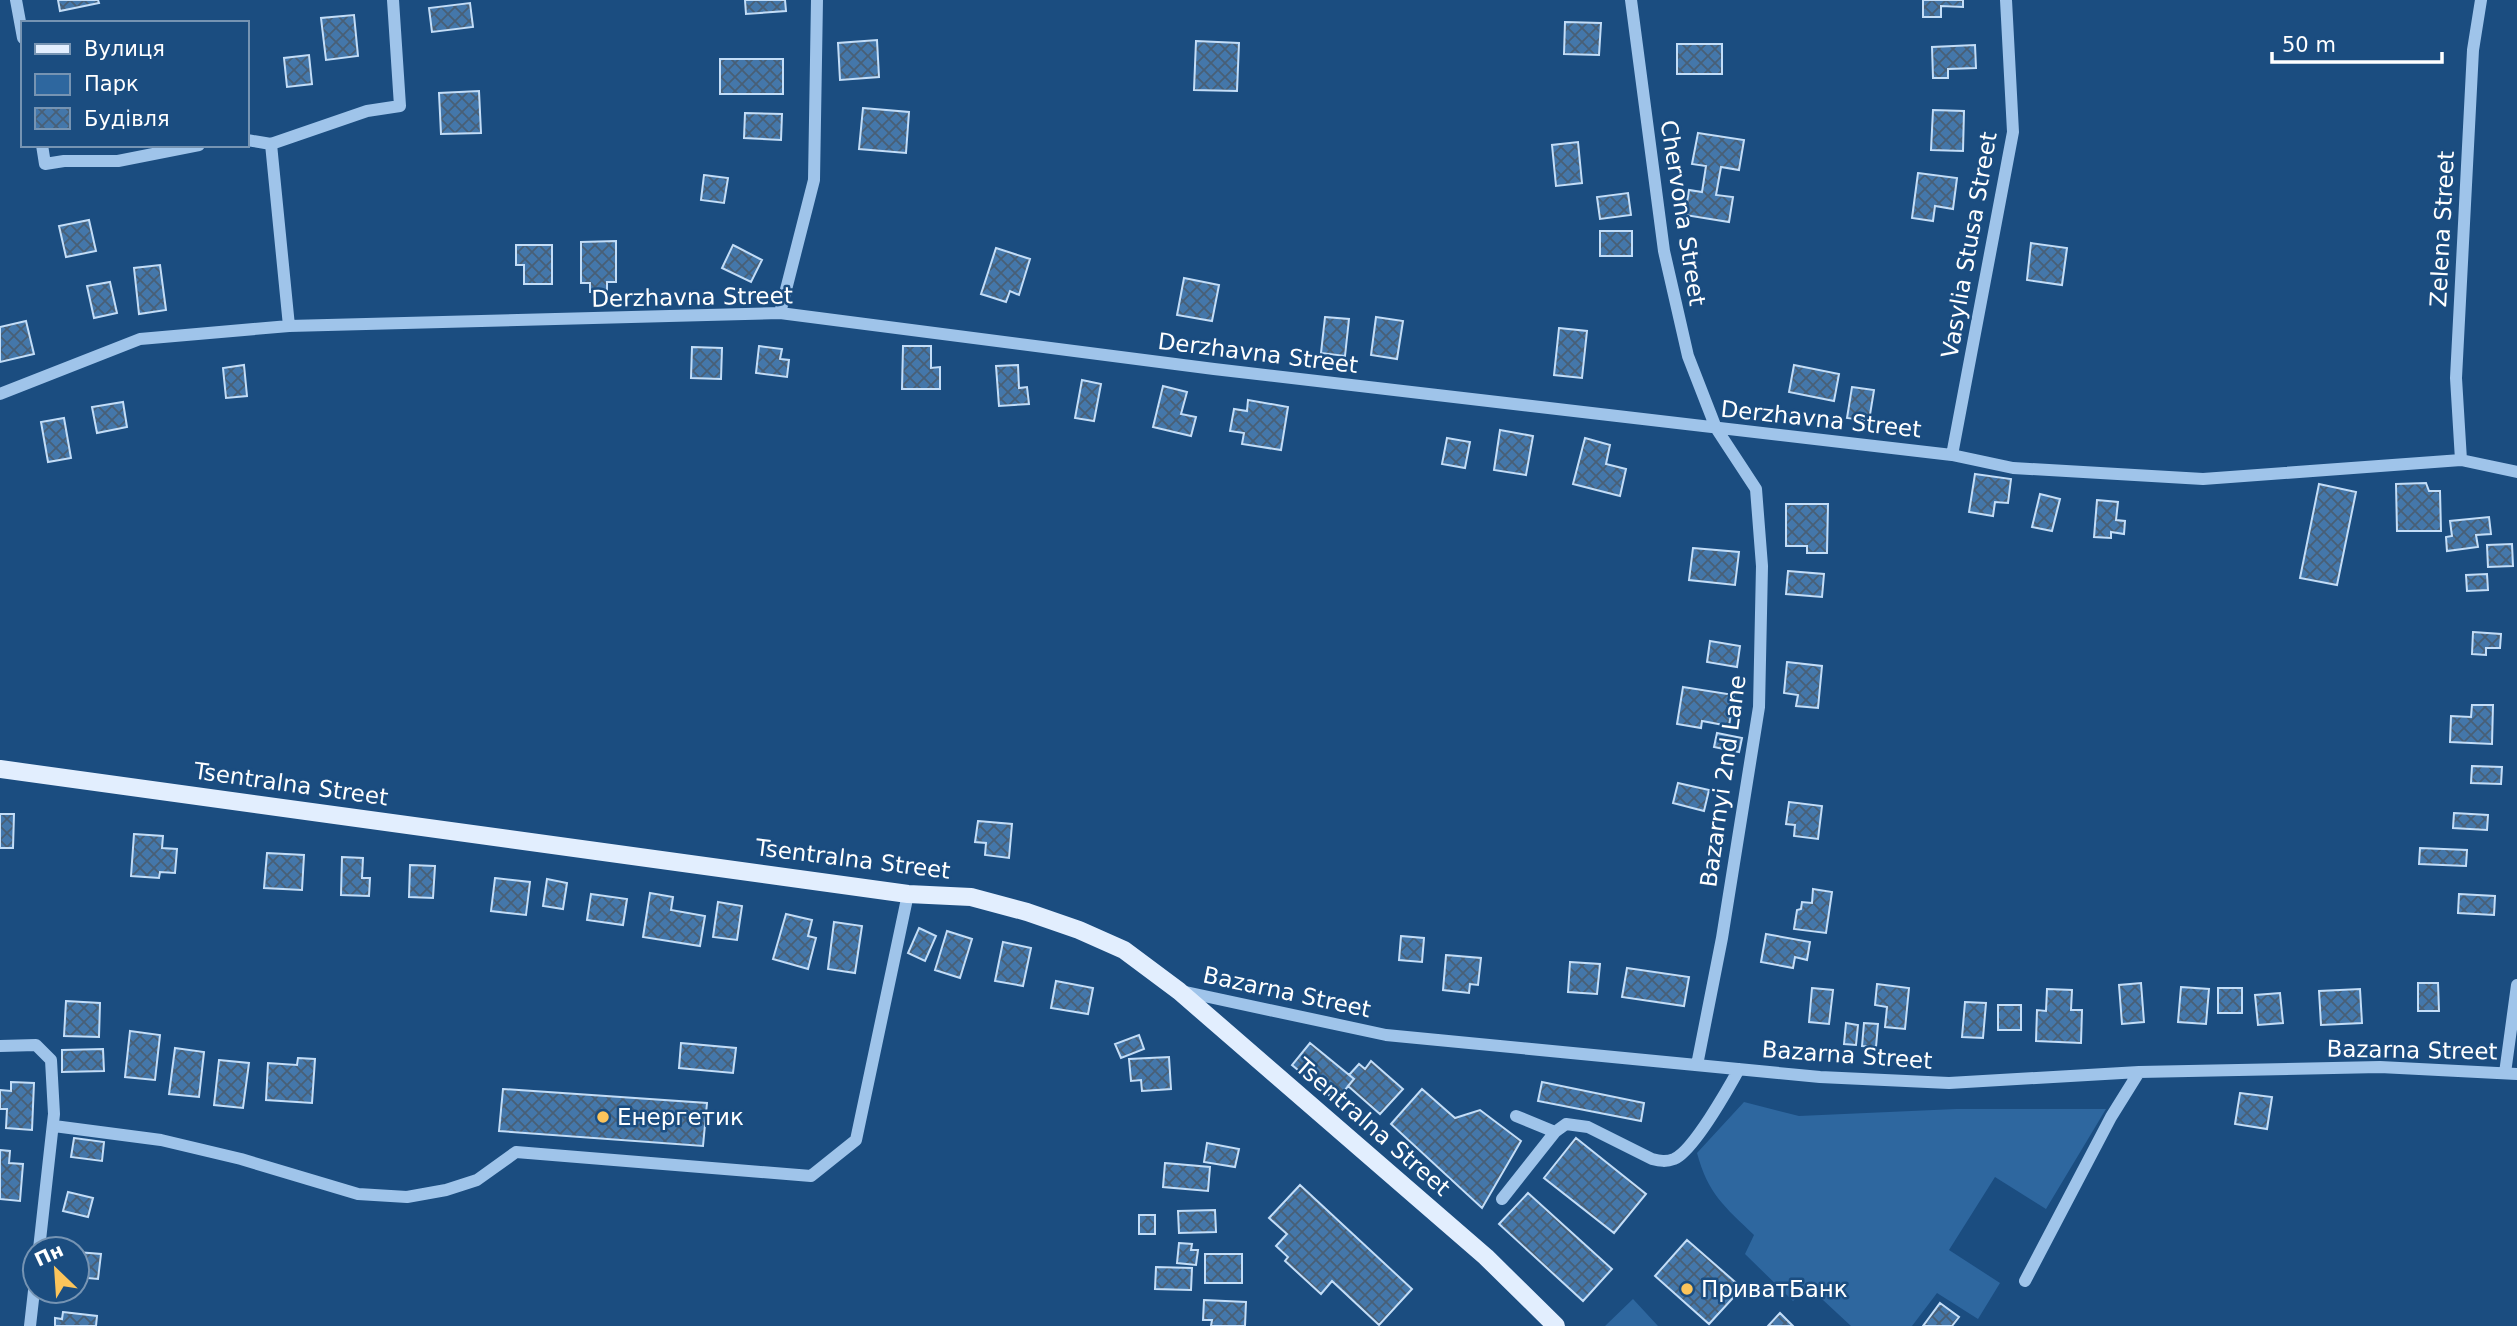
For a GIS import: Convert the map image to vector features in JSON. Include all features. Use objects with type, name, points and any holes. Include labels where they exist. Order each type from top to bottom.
[{"type":"main road","name":"Tsentralna Street","points":[[0,769],[908,894],[971,897],[1079,930],[1124,950],[1179,991],[1486,1257],[1556,1326]]},
{"type":"street","points":[[16,0],[21,27]]},
{"type":"street","points":[[248,140],[271,144],[367,111],[400,106],[393,0]]},
{"type":"street","points":[[780,313],[814,180],[817,0]]},
{"type":"street","name":"Chervona Street","points":[[1631,0],[1664,251],[1688,356],[1716,428]]},
{"type":"street","name":"Vasylia Stusa Street","points":[[1952,455],[2013,132],[2006,0]]},
{"type":"street","name":"Zelena Street","points":[[2461,460],[2456,378],[2473,50],[2481,0]]},
{"type":"street","points":[[271,144],[289,326]]},
{"type":"street","points":[[42,147],[45,164],[64,161],[118,161],[189,147]]},
{"type":"street","name":"Derzhavna Street","points":[[0,394],[141,339],[289,326],[780,313],[1213,369],[1952,455],[2013,468],[2203,480],[2461,460],[2517,472]]},
{"type":"street","name":"Bazarnyi 2nd Lane","points":[[1697,1065],[1722,938],[1759,706],[1762,566],[1756,489],[1716,428]]},
{"type":"street","points":[[54,1126],[175,1143],[241,1158],[358,1195],[407,1197],[446,1190],[477,1181],[516,1152],[811,1176],[856,1140],[908,894]]},
{"type":"street","points":[[2511,1073],[2517,985]]},
{"type":"street","name":"Bazarna Street","points":[[1179,991],[1386,1034],[1820,1077],[1949,1083],[2139,1072],[2380,1067],[2511,1073]]},
{"type":"street","points":[[0,1046],[37,1045],[51,1060],[54,1126],[41,1235]]},
{"type":"street","points":[[1502,1199],[1555,1132],[1566,1124],[1588,1128],[1652,1159],[1662,1162],[1677,1158],[1718,1107],[1739,1069]]},
{"type":"street","points":[[2025,1280],[2111,1117],[2139,1072]]},
{"type":"street","points":[[1516,1116],[1555,1132]]},
{"type":"street","points":[[30,1326],[32,1305]]},
{"type":"green space","points":[[1744,1102],[1799,1116],[1956,1109],[2106,1109],[2046,1209],[1995,1177],[1949,1250],[2000,1283],[1978,1319],[1937,1293],[1912,1326],[1851,1326],[1809,1287],[1793,1301],[1745,1254],[1754,1235],[1726,1207],[1706,1179],[1697,1153]]},
{"type":"green space","points":[[1633,1299],[1658,1326],[1605,1326]]},
{"type":"building","points":[[58,0],[98,0],[99,3],[60,11]]},
{"type":"building","points":[[745,0],[785,0],[786,11],[746,14]]},
{"type":"building","points":[[1923,0],[1963,0],[1963,7],[1941,6],[1941,17],[1923,17]]},
{"type":"building","points":[[470,3],[473,27],[432,32],[429,8]]},
{"type":"building","points":[[354,15],[358,56],[326,60],[321,18]]},
{"type":"building","points":[[1565,22],[1601,23],[1599,55],[1564,54]]},
{"type":"building","points":[[877,40],[879,77],[840,80],[838,43]]},
{"type":"building","points":[[1196,41],[1239,43],[1237,91],[1194,90]]},
{"type":"building","points":[[1677,44],[1722,44],[1722,74],[1677,74]]},
{"type":"building","points":[[1975,45],[1976,68],[1948,69],[1948,78],[1933,78],[1932,47]]},
{"type":"building","points":[[309,55],[312,84],[287,87],[284,58]]},
{"type":"building","points":[[720,59],[783,59],[783,94],[720,94]]},
{"type":"building","points":[[479,91],[481,133],[441,134],[439,93]]},
{"type":"building","points":[[863,108],[909,112],[906,153],[859,149]]},
{"type":"building","points":[[1933,110],[1964,111],[1963,151],[1931,150]]},
{"type":"building","points":[[745,113],[782,114],[781,140],[744,138]]},
{"type":"building","points":[[1698,133],[1744,140],[1739,170],[1721,167],[1716,195],[1733,197],[1729,222],[1685,215],[1689,190],[1702,192],[1706,166],[1692,164]]},
{"type":"building","points":[[1578,142],[1582,183],[1556,186],[1552,145]]},
{"type":"building","points":[[1918,173],[1957,178],[1953,209],[1935,206],[1933,221],[1912,218]]},
{"type":"building","points":[[704,175],[728,178],[724,203],[701,200]]},
{"type":"building","points":[[1628,193],[1631,215],[1600,219],[1597,197]]},
{"type":"building","points":[[89,220],[96,251],[66,257],[59,226]]},
{"type":"building","points":[[1600,231],[1632,231],[1632,256],[1600,256]]},
{"type":"building","points":[[616,241],[616,282],[607,282],[607,292],[590,292],[590,283],[581,283],[581,242]]},
{"type":"building","points":[[2031,243],[2067,248],[2062,285],[2027,280]]},
{"type":"building","points":[[516,245],[552,245],[552,284],[524,284],[524,265],[516,265]]},
{"type":"building","points":[[733,245],[762,260],[751,282],[722,268]]},
{"type":"building","points":[[996,248],[1030,259],[1019,295],[1010,291],[1006,302],[981,294]]},
{"type":"building","points":[[160,265],[166,310],[139,314],[134,268]]},
{"type":"building","points":[[1184,278],[1219,285],[1212,321],[1177,315]]},
{"type":"building","points":[[110,282],[117,313],[94,318],[87,286]]},
{"type":"building","points":[[1325,317],[1349,319],[1345,356],[1321,353]]},
{"type":"building","points":[[1376,317],[1403,321],[1397,359],[1371,355]]},
{"type":"building","points":[[26,321],[34,354],[0,362],[0,327]]},
{"type":"building","points":[[1559,328],[1587,331],[1582,378],[1554,375]]},
{"type":"building","points":[[759,346],[782,349],[780,359],[789,360],[787,377],[756,373]]},
{"type":"building","points":[[903,346],[931,346],[931,368],[940,367],[940,389],[902,389]]},
{"type":"building","points":[[692,347],[722,348],[721,379],[691,378]]},
{"type":"building","points":[[244,365],[247,396],[226,398],[223,368]]},
{"type":"building","points":[[1018,365],[1019,388],[1027,387],[1029,404],[999,406],[996,366]]},
{"type":"building","points":[[1794,365],[1839,374],[1834,401],[1789,392]]},
{"type":"building","points":[[1082,380],[1101,384],[1094,421],[1075,418]]},
{"type":"building","points":[[1163,386],[1187,392],[1181,414],[1196,417],[1191,436],[1153,427]]},
{"type":"building","points":[[1852,387],[1874,390],[1869,421],[1847,418]]},
{"type":"building","points":[[1248,400],[1288,407],[1281,450],[1242,444],[1244,433],[1230,431],[1234,409],[1247,411]]},
{"type":"building","points":[[123,402],[127,427],[97,433],[92,407]]},
{"type":"building","points":[[64,418],[71,458],[48,462],[41,422]]},
{"type":"building","points":[[1500,430],[1533,436],[1526,475],[1494,470]]},
{"type":"building","points":[[1447,438],[1470,442],[1465,468],[1442,464]]},
{"type":"building","points":[[1585,438],[1610,445],[1606,464],[1626,469],[1620,496],[1573,484]]},
{"type":"building","points":[[1975,474],[2011,479],[2008,503],[1995,502],[1993,516],[1969,512]]},
{"type":"building","points":[[2426,483],[2429,491],[2440,491],[2441,531],[2397,531],[2396,484]]},
{"type":"building","points":[[2319,484],[2356,492],[2337,585],[2300,578]]},
{"type":"building","points":[[2040,494],[2060,499],[2052,531],[2032,527]]},
{"type":"building","points":[[2097,500],[2118,502],[2116,520],[2125,521],[2124,534],[2111,532],[2111,538],[2094,537]]},
{"type":"building","points":[[1786,504],[1828,504],[1827,553],[1807,553],[1807,546],[1786,546]]},
{"type":"building","points":[[2489,517],[2491,534],[2476,535],[2478,547],[2447,551],[2446,537],[2452,536],[2450,521]]},
{"type":"building","points":[[2512,544],[2513,566],[2488,567],[2487,545]]},
{"type":"building","points":[[1693,548],[1739,552],[1735,585],[1689,580]]},
{"type":"building","points":[[1788,571],[1824,574],[1822,597],[1786,594]]},
{"type":"building","points":[[2487,574],[2488,590],[2467,591],[2466,575]]},
{"type":"building","points":[[2473,632],[2501,634],[2500,648],[2486,648],[2486,655],[2472,654]]},
{"type":"building","points":[[1710,641],[1740,646],[1737,667],[1707,662]]},
{"type":"building","points":[[1787,662],[1822,666],[1818,708],[1796,706],[1798,695],[1784,693]]},
{"type":"building","points":[[1683,687],[1734,695],[1729,726],[1702,721],[1701,728],[1677,724]]},
{"type":"building","points":[[2472,705],[2493,705],[2492,744],[2450,742],[2451,716],[2471,717]]},
{"type":"building","points":[[1717,733],[1742,738],[1739,752],[1714,747]]},
{"type":"building","points":[[2472,766],[2502,767],[2501,784],[2471,783]]},
{"type":"building","points":[[1678,783],[1709,790],[1704,811],[1673,803]]},
{"type":"building","points":[[1789,802],[1822,806],[1818,839],[1794,836],[1795,825],[1786,824]]},
{"type":"building","points":[[2454,813],[2488,815],[2487,830],[2453,828]]},
{"type":"building","points":[[0,814],[14,814],[13,848],[0,848]]},
{"type":"building","points":[[978,821],[1012,824],[1009,858],[985,855],[986,843],[975,842]]},
{"type":"building","points":[[134,834],[163,836],[162,848],[177,849],[175,873],[160,872],[159,878],[131,876]]},
{"type":"building","points":[[2420,848],[2467,850],[2466,866],[2419,864]]},
{"type":"building","points":[[267,853],[304,855],[302,890],[264,888]]},
{"type":"building","points":[[342,857],[363,858],[362,878],[370,878],[369,896],[341,895]]},
{"type":"building","points":[[410,865],[435,866],[433,898],[409,897]]},
{"type":"building","points":[[495,878],[530,882],[526,915],[491,911]]},
{"type":"building","points":[[547,879],[567,883],[563,909],[543,906]]},
{"type":"building","points":[[1813,889],[1832,892],[1826,933],[1794,929],[1797,910],[1801,909],[1802,902],[1812,903]]},
{"type":"building","points":[[650,893],[673,897],[671,910],[705,916],[700,946],[643,937]]},
{"type":"building","points":[[591,894],[627,899],[623,925],[587,920]]},
{"type":"building","points":[[2459,894],[2495,896],[2494,915],[2458,913]]},
{"type":"building","points":[[718,902],[742,906],[737,940],[713,937]]},
{"type":"building","points":[[786,914],[812,920],[808,936],[816,938],[808,969],[773,959]]},
{"type":"building","points":[[834,922],[862,926],[855,973],[828,969]]},
{"type":"building","points":[[919,928],[936,936],[925,961],[908,953]]},
{"type":"building","points":[[947,931],[972,939],[960,978],[935,970]]},
{"type":"building","points":[[1766,934],[1810,942],[1807,960],[1795,957],[1793,968],[1761,962]]},
{"type":"building","points":[[1401,936],[1424,938],[1422,962],[1399,960]]},
{"type":"building","points":[[1003,942],[1031,948],[1023,986],[995,981]]},
{"type":"building","points":[[1446,955],[1481,958],[1478,985],[1470,984],[1469,993],[1443,990]]},
{"type":"building","points":[[1570,962],[1600,964],[1597,994],[1568,992]]},
{"type":"building","points":[[1627,968],[1689,977],[1684,1006],[1622,997]]},
{"type":"building","points":[[1056,981],[1093,988],[1088,1014],[1051,1008]]},
{"type":"building","points":[[2141,983],[2144,1022],[2122,1024],[2119,985]]},
{"type":"building","points":[[2418,983],[2438,983],[2439,1011],[2418,1011]]},
{"type":"building","points":[[1877,984],[1909,988],[1905,1029],[1885,1027],[1887,1007],[1875,1005]]},
{"type":"building","points":[[2181,987],[2209,989],[2206,1024],[2178,1022]]},
{"type":"building","points":[[1812,988],[1833,990],[1829,1024],[1809,1022]]},
{"type":"building","points":[[2218,988],[2242,988],[2242,1013],[2218,1013]]},
{"type":"building","points":[[2047,989],[2072,990],[2071,1010],[2082,1010],[2081,1043],[2036,1041],[2037,1010],[2046,1011]]},
{"type":"building","points":[[2360,989],[2362,1023],[2321,1025],[2319,991]]},
{"type":"building","points":[[2280,993],[2283,1023],[2258,1025],[2255,995]]},
{"type":"building","points":[[66,1001],[100,1003],[99,1037],[64,1036]]},
{"type":"building","points":[[1965,1002],[1986,1003],[1983,1038],[1962,1037]]},
{"type":"building","points":[[1998,1005],[2021,1005],[2021,1030],[1998,1030]]},
{"type":"building","points":[[1846,1023],[1858,1025],[1856,1045],[1844,1044]]},
{"type":"building","points":[[1864,1023],[1878,1024],[1876,1047],[1862,1046]]},
{"type":"building","points":[[130,1031],[160,1035],[155,1080],[125,1077]]},
{"type":"building","points":[[1139,1035],[1144,1049],[1121,1058],[1115,1044]]},
{"type":"building","points":[[681,1043],[736,1048],[733,1073],[679,1068]]},
{"type":"building","points":[[1310,1043],[1354,1079],[1336,1101],[1292,1065]]},
{"type":"building","points":[[175,1048],[204,1052],[199,1097],[169,1094]]},
{"type":"building","points":[[103,1049],[104,1071],[62,1072],[62,1050]]},
{"type":"building","points":[[1169,1057],[1171,1089],[1142,1091],[1141,1080],[1131,1081],[1129,1059]]},
{"type":"building","points":[[298,1058],[315,1059],[312,1103],[266,1100],[268,1063],[297,1065]]},
{"type":"building","points":[[219,1060],[249,1063],[243,1108],[214,1105]]},
{"type":"building","points":[[1371,1061],[1403,1089],[1380,1114],[1348,1086],[1354,1079],[1349,1075],[1359,1064],[1365,1069]]},
{"type":"building","points":[[11,1082],[34,1083],[32,1130],[6,1128],[7,1109],[0,1109],[0,1090],[11,1091]]},
{"type":"building","points":[[1542,1082],[1644,1103],[1641,1121],[1538,1101]]},
{"type":"building","name":"Енергетик","points":[[503,1089],[707,1103],[703,1146],[499,1131]]},
{"type":"building","points":[[1422,1089],[1455,1118],[1480,1110],[1521,1141],[1482,1208],[1391,1124]]},
{"type":"building","points":[[2240,1093],[2272,1097],[2267,1129],[2235,1124]]},
{"type":"building","points":[[74,1138],[104,1142],[102,1161],[71,1157]]},
{"type":"building","points":[[1576,1138],[1646,1194],[1614,1233],[1544,1178]]},
{"type":"building","points":[[1207,1143],[1239,1149],[1235,1167],[1204,1162]]},
{"type":"building","points":[[0,1150],[10,1151],[9,1163],[23,1164],[20,1201],[0,1199]]},
{"type":"building","points":[[1165,1163],[1210,1167],[1208,1191],[1163,1187]]},
{"type":"building","points":[[1300,1185],[1412,1289],[1379,1325],[1332,1281],[1321,1294],[1285,1261],[1288,1257],[1276,1246],[1287,1234],[1269,1218]]},
{"type":"building","points":[[68,1192],[93,1198],[88,1217],[63,1211]]},
{"type":"building","points":[[1528,1193],[1612,1269],[1583,1301],[1499,1224]]},
{"type":"building","points":[[1215,1210],[1216,1232],[1179,1233],[1178,1211]]},
{"type":"building","points":[[1139,1215],[1155,1215],[1155,1234],[1139,1234]]},
{"type":"building","points":[[1687,1240],[1742,1288],[1709,1324],[1655,1276]]},
{"type":"building","points":[[1179,1243],[1192,1244],[1191,1250],[1198,1250],[1196,1265],[1177,1263]]},
{"type":"building","points":[[91,1253],[101,1254],[98,1279],[91,1278]]},
{"type":"building","points":[[1205,1254],[1242,1254],[1242,1283],[1205,1283]]},
{"type":"building","points":[[1156,1267],[1192,1268],[1191,1290],[1155,1289]]},
{"type":"building","points":[[1204,1300],[1246,1302],[1245,1326],[1211,1326],[1212,1320],[1203,1320]]},
{"type":"building","points":[[1940,1303],[1959,1317],[1952,1326],[1923,1326]]},
{"type":"building","points":[[63,1312],[97,1316],[96,1326],[55,1326],[55,1318],[62,1319]]},
{"type":"building","points":[[1780,1313],[1793,1326],[1768,1326]]},
{"type":"place","name":"Енергетик","points":[[603,1117]]},
{"type":"place","name":"ПриватБанк","points":[[1687,1289]]}]
